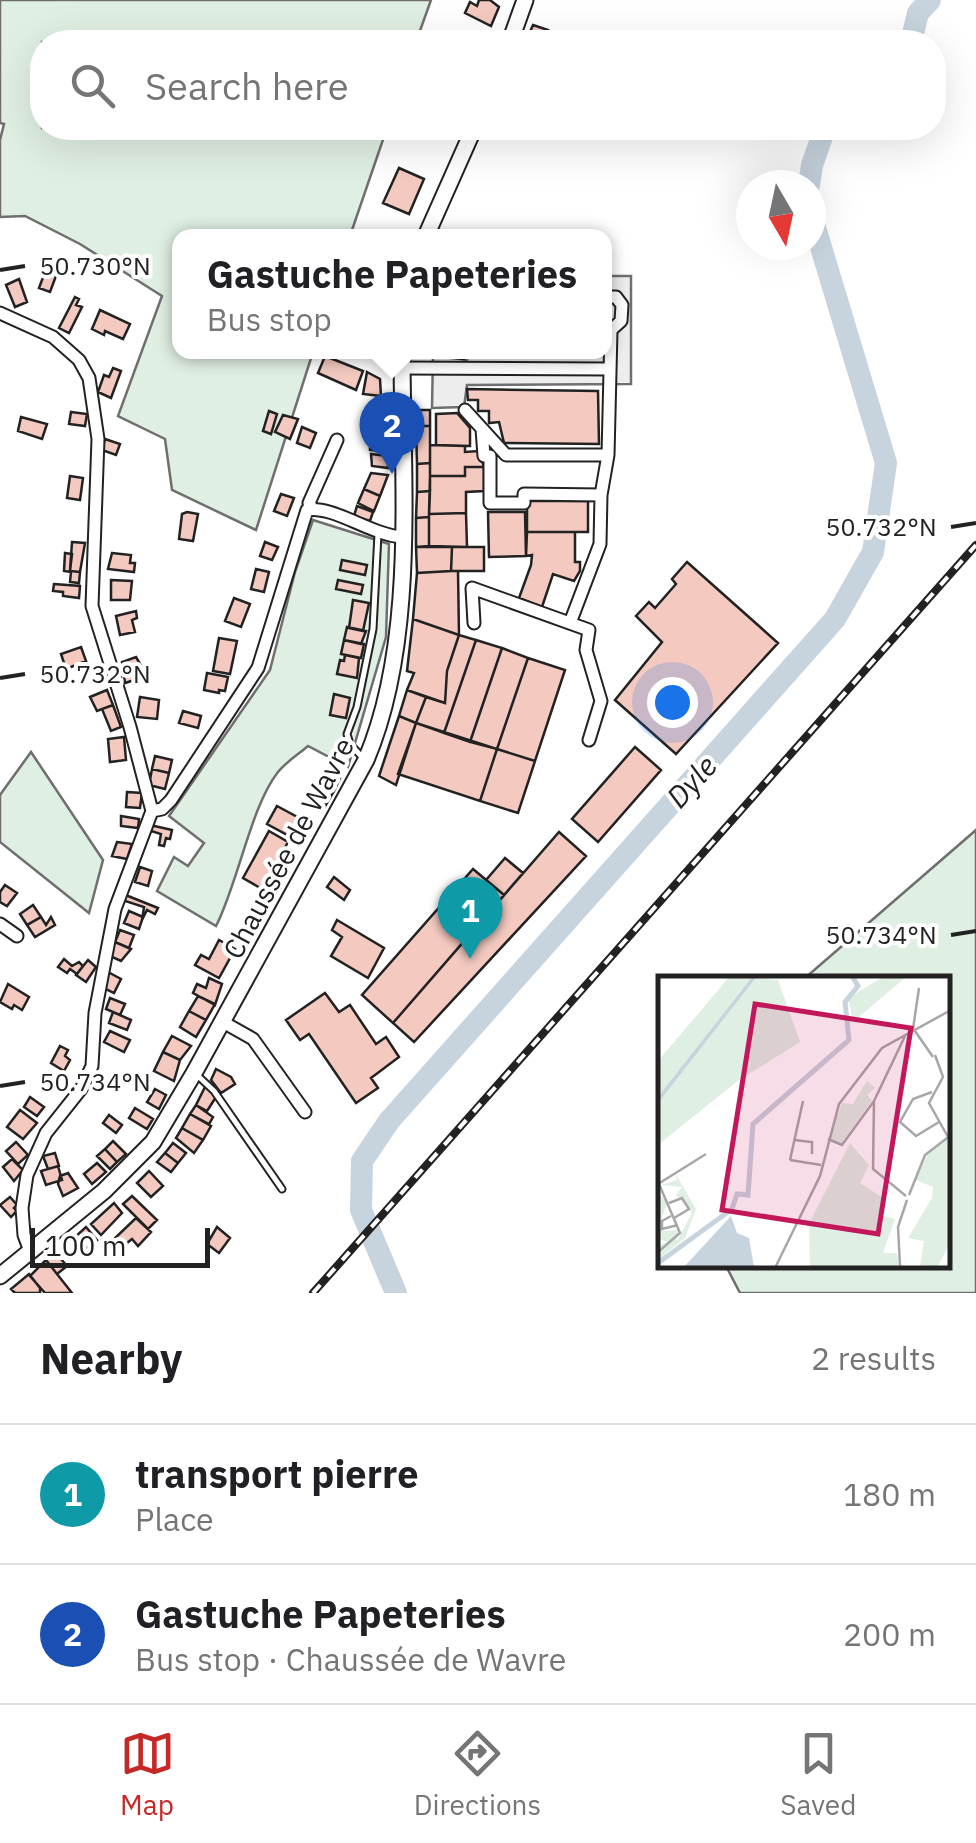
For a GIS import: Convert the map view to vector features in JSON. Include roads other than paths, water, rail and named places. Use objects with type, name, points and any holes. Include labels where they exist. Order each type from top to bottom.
[{"type":"main road","points":[[514,30],[525,0]]},
{"type":"main road","points":[[429,229],[469,140]]},
{"type":"main road","name":"Chaussée de Wavre","points":[[0,1276],[104,1190],[152,1142],[223,1022],[366,760],[393,669],[399,624],[402,360]]},
{"type":"street","points":[[612,297],[622,305],[621,321],[612,327]]},
{"type":"street","points":[[0,313],[53,336],[79,360],[89,378],[98,453],[92,606],[152,811],[115,909],[95,1013],[92,1066],[81,1088],[46,1132],[27,1175],[22,1208],[30,1251]]},
{"type":"street","points":[[474,367],[476,359]]},
{"type":"street","points":[[570,623],[600,544],[601,495],[608,455],[609,359]]},
{"type":"street","points":[[402,360],[474,367],[610,370]]},
{"type":"street","points":[[465,410],[506,455],[608,455]]},
{"type":"street","points":[[482,429],[484,456],[490,456],[490,503],[524,503],[524,494],[601,495]]},
{"type":"street","points":[[337,440],[308,504],[378,534],[402,537]]},
{"type":"street","points":[[152,811],[162,809],[170,800],[258,668],[298,530],[307,510],[312,508]]},
{"type":"street","points":[[474,622],[472,588],[589,630],[586,650],[600,701],[588,740]]},
{"type":"street","points":[[0,924],[16,936]]},
{"type":"street","points":[[223,1022],[253,1040],[305,1112]]},
{"type":"lane","points":[[366,760],[350,744],[348,734],[372,630],[378,534]]},
{"type":"lane","points":[[194,1073],[205,1080],[282,1190]]},
{"type":"waterway","points":[[917,0],[918,13]]},
{"type":"waterway","name":"Dyle","points":[[914,30],[918,13],[930,0]]},
{"type":"waterway","name":"Dyle","points":[[811,170],[821,140]]},
{"type":"waterway","name":"Dyle","points":[[396,1293],[361,1210],[362,1161],[389,1121],[835,619],[873,552],[886,463],[825,260]]},
{"type":"railway","points":[[313,1293],[976,545]]},
{"type":"place","name":"Gastuche Papeteries","points":[[392,474]]},
{"type":"place","name":"transport pierre","points":[[470,959]]}]
